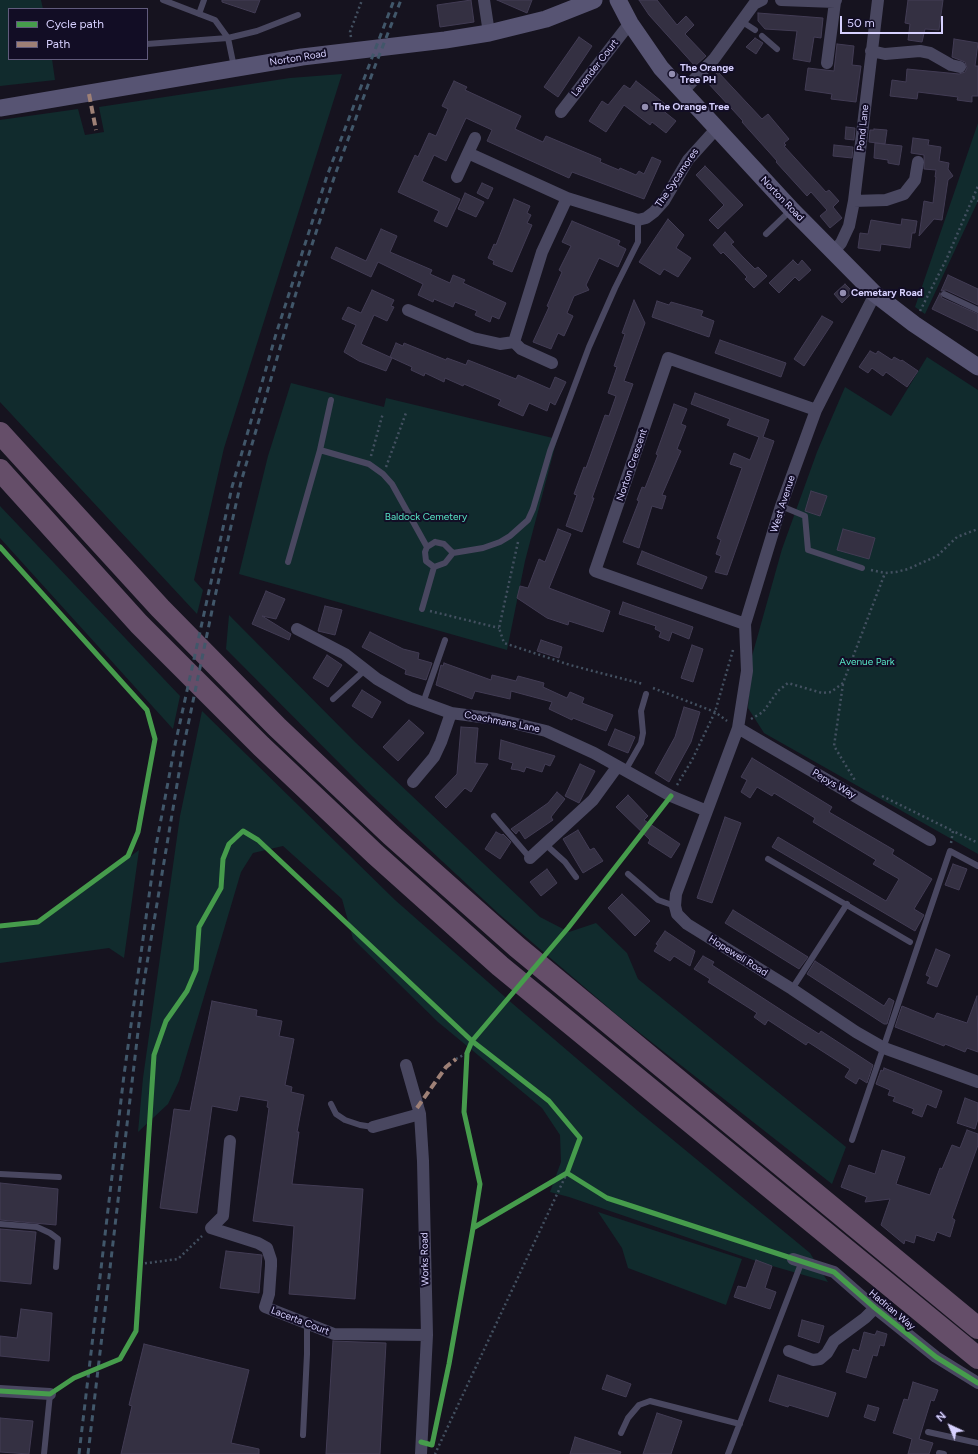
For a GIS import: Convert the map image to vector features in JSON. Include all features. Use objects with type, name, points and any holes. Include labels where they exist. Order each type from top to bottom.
[{"type":"highway","points":[[0,433],[160,608],[277,727],[391,835],[523,952],[978,1328]]},
{"type":"highway","points":[[0,470],[139,624],[261,746],[375,854],[500,966],[978,1358]]},
{"type":"street","points":[[484,0],[489,33]]},
{"type":"street","name":"Norton Road","points":[[0,108],[234,68],[354,50],[445,40],[489,33],[546,19],[594,0]]},
{"type":"street","name":"Norton Road","points":[[618,0],[630,23],[653,57],[682,92],[833,252],[875,294],[914,324],[978,367]]},
{"type":"street","points":[[781,0],[835,1],[827,62]]},
{"type":"street","name":"Pond Lane","points":[[833,252],[841,243],[849,226],[854,201],[878,0]]},
{"type":"street","points":[[682,92],[714,59],[741,21],[758,1]]},
{"type":"street","name":"Lavender Court","points":[[560,112],[630,23]]},
{"type":"street","points":[[871,51],[885,54],[920,51],[930,53],[951,65],[960,67]]},
{"type":"street","name":"The Sycamores","points":[[638,220],[654,212],[664,200],[688,160],[716,129]]},
{"type":"street","points":[[457,176],[475,138]]},
{"type":"street","points":[[468,153],[567,198],[638,220]]},
{"type":"street","points":[[854,201],[886,200],[904,194],[915,180],[918,162]]},
{"type":"street","points":[[514,342],[542,252],[567,198]]},
{"type":"street","name":"West Avenue","points":[[738,728],[747,671],[745,624],[782,506],[816,410],[875,294]]},
{"type":"street","points":[[408,310],[473,338],[500,344],[514,342]]},
{"type":"street","points":[[514,342],[521,350],[552,363]]},
{"type":"street","name":"Norton Crescent","points":[[745,624],[595,571],[668,358],[816,410]]},
{"type":"street","name":"Coachmans Lane","points":[[297,629],[344,654],[383,682],[423,704],[451,713],[496,719],[546,731],[569,740],[671,796],[707,811]]},
{"type":"street","name":"Coachmans Lane","points":[[413,782],[434,757],[451,713]]},
{"type":"street","points":[[674,906],[676,894],[738,728]]},
{"type":"street","name":"Pepys Way","points":[[738,728],[930,840]]},
{"type":"street","points":[[530,858],[593,800],[621,769]]},
{"type":"street","name":"Hopewell Road","points":[[674,906],[677,914],[687,924],[792,989],[856,1032],[884,1048],[978,1082]]},
{"type":"street","name":"Works Road","points":[[406,1065],[420,1114],[423,1161],[427,1335],[420,1454]]},
{"type":"street","points":[[373,1127],[420,1114]]},
{"type":"street","points":[[211,1228],[223,1216],[230,1140]]},
{"type":"street","name":"Lacerta Court","points":[[211,1228],[258,1243],[266,1248],[271,1266],[269,1294],[265,1307],[334,1334],[427,1335]]},
{"type":"street","name":"Hadrian Way","points":[[797,1260],[834,1272],[874,1308],[936,1357],[978,1383]]},
{"type":"street","name":"Hadrian Way","points":[[789,1351],[813,1360],[820,1359],[827,1353],[834,1341],[856,1326],[874,1308]]},
{"type":"street","points":[[0,1391],[50,1394]]},
{"type":"lane","points":[[163,0],[215,20],[228,38],[234,68]]},
{"type":"lane","points":[[199,14],[204,0]]},
{"type":"lane","points":[[148,44],[228,38],[257,31],[298,15]]},
{"type":"lane","points":[[741,21],[755,30]]},
{"type":"lane","points":[[762,36],[778,49]]},
{"type":"lane","points":[[766,234],[792,210]]},
{"type":"lane","points":[[434,567],[445,563],[453,553],[478,549],[500,542],[521,528],[528,520],[533,509],[550,452],[589,347],[615,288],[638,242],[638,220]]},
{"type":"lane","points":[[944,294],[978,310]]},
{"type":"lane","points":[[288,562],[320,450],[331,400]]},
{"type":"lane","points":[[320,450],[369,464],[383,474],[392,484],[427,547]]},
{"type":"lane","points":[[782,506],[805,516],[808,550],[862,568]]},
{"type":"lane","points":[[434,567],[426,561],[425,552],[427,547],[435,542],[439,542],[453,553]]},
{"type":"lane","points":[[422,608],[434,567]]},
{"type":"lane","points":[[423,704],[446,640]]},
{"type":"lane","points":[[333,699],[365,670]]},
{"type":"lane","points":[[621,769],[641,743],[643,733],[641,711],[646,694]]},
{"type":"lane","points":[[494,816],[530,858]]},
{"type":"lane","points":[[545,844],[565,862],[576,877]]},
{"type":"lane","points":[[852,1140],[950,851],[978,866]]},
{"type":"lane","points":[[768,859],[910,942]]},
{"type":"lane","points":[[628,874],[658,900],[674,906]]},
{"type":"lane","points":[[792,989],[847,904]]},
{"type":"lane","points":[[332,1104],[336,1114],[345,1120],[360,1125],[373,1127]]},
{"type":"lane","points":[[0,1174],[58,1178]]},
{"type":"lane","points":[[0,1224],[37,1228],[50,1233],[58,1239],[56,1267]]},
{"type":"lane","points":[[728,1454],[740,1424],[797,1260]]},
{"type":"lane","points":[[303,1435],[307,1323]]},
{"type":"lane","points":[[44,1454],[50,1394]]},
{"type":"lane","points":[[622,1433],[628,1418],[639,1405],[650,1401],[740,1424]]},
{"type":"lane","points":[[928,1432],[978,1443]]},
{"type":"path","points":[[354,50],[350,32],[362,0]]},
{"type":"path","points":[[914,324],[947,258],[978,186]]},
{"type":"path","points":[[973,198],[978,201]]},
{"type":"path","points":[[369,464],[383,413]]},
{"type":"path","points":[[383,474],[406,413]]},
{"type":"path","points":[[521,528],[499,628],[504,644],[570,665],[616,676],[668,692],[715,712]]},
{"type":"path","points":[[862,568],[885,573],[896,572],[925,562],[937,556],[958,537],[978,530]]},
{"type":"path","points":[[857,783],[834,746],[843,683],[885,573]]},
{"type":"path","points":[[422,608],[499,628]]},
{"type":"path","points":[[671,796],[692,760],[715,712],[737,635],[745,624]]},
{"type":"path","points":[[738,728],[763,712],[778,690],[788,683],[822,693],[831,692],[843,683]]},
{"type":"path","points":[[878,794],[978,843]]},
{"type":"path","points":[[50,1394],[74,1378],[120,1359],[136,1331],[154,1055],[166,1021],[187,990],[196,970],[200,927],[221,888],[223,859],[229,844],[244,831],[258,840],[472,1041],[549,1101],[580,1138],[567,1173],[435,1454]]},
{"type":"path","points":[[950,851],[953,831]]},
{"type":"path","points":[[466,1061],[467,1053],[472,1041],[477,1035]]},
{"type":"path","points":[[449,1061],[467,1053]]},
{"type":"path","points":[[554,1181],[567,1173]]},
{"type":"path","points":[[567,1173],[607,1198],[797,1260]]},
{"type":"path","points":[[140,1264],[178,1260],[211,1228]]},
{"type":"green space","points":[[0,0],[41,0],[43,8],[8,8],[8,60],[52,60],[55,80],[0,86]]},
{"type":"green space","points":[[342,74],[224,448],[194,580],[203,590],[197,614],[0,402],[0,120],[78,109],[85,135],[104,132],[99,107],[290,78]]},
{"type":"green space","points":[[978,123],[978,201],[925,314],[915,307]]},
{"type":"green space","name":"Avenue Park","points":[[927,357],[978,390],[978,854],[764,733],[748,708],[752,656],[782,549],[817,452],[845,387],[891,416]]},
{"type":"green space","name":"Baldock Cemetery","points":[[291,383],[384,407],[386,398],[557,439],[525,561],[507,650],[239,574],[268,456]]},
{"type":"green space","points":[[0,506],[180,696],[173,729],[0,538]]},
{"type":"green space","points":[[229,615],[355,742],[540,917],[569,932],[596,923],[627,953],[638,979],[846,1147],[832,1184],[617,1015],[499,914],[372,796],[226,649]]},
{"type":"green space","points":[[202,711],[395,900],[638,1111],[810,1253],[828,1282],[762,1263],[569,1197],[550,1192],[561,1162],[560,1135],[542,1108],[438,1022],[353,939],[342,899],[283,846],[253,853],[241,872],[179,1081],[168,1104],[138,1132],[143,1078],[180,816]]},
{"type":"green space","points":[[139,850],[124,958],[109,948],[0,963],[0,929],[39,924]]},
{"type":"green space","points":[[598,1212],[742,1259],[726,1305],[628,1268],[622,1248]]},
{"type":"building","points":[[222,0],[260,0],[255,13],[222,2]]},
{"type":"building","points":[[471,0],[474,22],[440,27],[437,5]]},
{"type":"building","points":[[497,0],[532,0],[527,13]]},
{"type":"building","points":[[639,0],[657,0],[677,25],[686,16],[694,25],[685,34],[706,56],[695,66],[649,15]]},
{"type":"building","points":[[908,0],[943,0],[939,30],[925,29],[922,42],[908,40],[910,24],[905,23]]},
{"type":"building","points":[[758,13],[823,18],[821,38],[814,37],[810,62],[793,59],[797,31],[765,29],[758,21]]},
{"type":"building","points":[[579,37],[592,46],[558,97],[544,87]]},
{"type":"building","points":[[755,38],[763,43],[756,54],[746,47]]},
{"type":"building","points":[[954,39],[978,43],[975,66],[978,66],[978,96],[972,96],[972,102],[957,100],[958,97],[918,92],[917,99],[890,96],[892,80],[906,82],[907,69],[959,74],[965,72],[967,68],[965,62],[952,57]]},
{"type":"building","points":[[837,44],[854,46],[852,65],[861,66],[856,102],[831,99],[832,94],[805,90],[808,68],[834,71]]},
{"type":"building","points":[[718,72],[762,119],[768,114],[789,139],[784,143],[786,145],[784,146],[826,192],[829,190],[839,201],[833,207],[842,218],[830,228],[820,216],[827,210],[811,192],[807,196],[776,162],[777,161],[742,122],[743,121],[707,82]]},
{"type":"building","points":[[454,81],[467,87],[465,90],[521,116],[515,129],[543,142],[546,136],[601,159],[600,162],[636,175],[639,171],[644,174],[652,157],[661,161],[644,199],[572,172],[569,178],[487,141],[492,130],[466,118],[446,161],[434,155],[422,181],[460,199],[447,227],[434,221],[439,211],[398,192],[415,155],[418,157],[429,133],[436,136],[448,109],[442,106]]},
{"type":"building","name":"The Orange Tree","points":[[636,81],[665,104],[661,109],[676,121],[666,133],[652,122],[650,125],[624,105],[606,132],[589,121],[602,101],[608,105],[624,85],[630,89]]},
{"type":"building","points":[[846,127],[855,128],[854,140],[845,139]]},
{"type":"building","points":[[870,130],[887,130],[885,144],[869,142]]},
{"type":"building","points":[[913,138],[929,140],[928,145],[941,147],[939,161],[949,163],[948,169],[953,176],[948,180],[942,220],[934,219],[919,236],[924,201],[933,203],[936,170],[924,169],[924,155],[911,153]]},
{"type":"building","points":[[875,143],[902,146],[899,165],[888,163],[888,160],[874,158]]},
{"type":"building","points":[[834,145],[853,147],[852,158],[833,156]]},
{"type":"building","points":[[705,166],[743,205],[718,229],[709,220],[724,205],[696,175]]},
{"type":"building","points":[[482,183],[493,188],[488,199],[477,193]]},
{"type":"building","points":[[465,193],[484,202],[476,217],[458,209]]},
{"type":"building","points":[[514,199],[530,206],[527,213],[531,215],[527,223],[532,225],[512,272],[493,264],[494,261],[488,258],[494,244],[496,245]]},
{"type":"building","points":[[668,219],[684,235],[676,248],[691,258],[678,277],[664,269],[660,275],[639,262]]},
{"type":"building","points":[[902,219],[917,221],[915,233],[912,233],[910,248],[881,244],[880,251],[858,248],[860,233],[868,234],[871,220],[901,225]]},
{"type":"building","points":[[572,221],[620,241],[618,245],[626,249],[618,267],[599,258],[586,285],[589,290],[574,296],[567,313],[573,316],[564,336],[558,333],[551,349],[533,342],[549,307],[547,306],[562,272],[559,270],[571,246],[562,242]]},
{"type":"building","points":[[381,229],[397,236],[390,252],[432,270],[430,274],[450,283],[453,275],[465,280],[463,283],[506,303],[499,319],[492,316],[490,322],[475,315],[477,311],[455,302],[453,307],[434,299],[433,302],[418,295],[423,284],[378,262],[371,277],[331,258],[336,247],[366,261]]},
{"type":"building","points":[[725,232],[734,242],[731,244],[743,257],[755,269],[758,267],[767,276],[754,288],[745,279],[747,277],[735,264],[723,252],[721,254],[713,245]]},
{"type":"building","points":[[793,260],[798,265],[802,260],[811,270],[799,281],[795,277],[779,293],[769,283]]},
{"type":"building","points":[[948,275],[978,289],[978,305],[946,290],[941,291]]},
{"type":"building","name":"Cemetary Road","points":[[845,284],[853,292],[842,303],[834,294]]},
{"type":"building","points":[[372,290],[394,300],[391,306],[394,307],[387,321],[374,315],[361,344],[392,358],[386,371],[359,361],[344,352],[356,325],[342,319],[348,307],[361,313]]},
{"type":"building","points":[[940,293],[942,298],[978,314],[978,331],[932,309]]},
{"type":"building","points":[[634,300],[645,323],[624,381],[633,384],[592,498],[594,498],[582,532],[566,526],[577,495],[574,494],[584,467],[586,468],[605,415],[609,416],[616,396],[608,393],[617,367],[614,366],[625,334],[622,333]]},
{"type":"building","points":[[657,301],[669,305],[671,302],[703,311],[701,316],[714,321],[709,337],[652,317]]},
{"type":"building","points":[[822,316],[833,322],[804,366],[794,359]]},
{"type":"building","points":[[720,340],[786,363],[781,377],[715,353]]},
{"type":"building","points":[[396,343],[403,346],[404,343],[446,360],[447,358],[466,365],[468,360],[516,379],[518,375],[550,389],[555,377],[566,382],[555,405],[550,402],[547,411],[529,403],[523,416],[498,405],[501,400],[464,384],[463,386],[445,378],[444,382],[425,373],[424,376],[411,370],[412,367],[390,357]]},
{"type":"building","points":[[870,351],[876,354],[878,351],[892,360],[894,357],[901,361],[902,360],[918,371],[907,387],[886,372],[883,376],[872,368],[868,373],[859,367]]},
{"type":"building","points":[[695,393],[769,420],[763,437],[774,441],[727,575],[715,572],[721,556],[716,554],[721,540],[717,538],[742,468],[730,464],[734,453],[750,460],[759,437],[727,425],[730,419],[691,404]]},
{"type":"building","points":[[674,404],[687,409],[681,424],[686,426],[677,449],[681,451],[662,495],[666,496],[662,509],[652,506],[639,548],[623,542],[639,501],[637,500],[642,487],[645,488],[658,455],[656,454]]},
{"type":"building","points":[[811,491],[827,496],[820,516],[805,511]]},
{"type":"building","points":[[558,529],[571,534],[549,588],[610,611],[603,632],[569,621],[568,625],[547,618],[517,598],[520,586],[528,588],[539,559],[545,562]]},
{"type":"building","points":[[843,529],[875,538],[869,559],[837,550]]},
{"type":"building","points":[[642,551],[707,577],[702,589],[637,564]]},
{"type":"building","points":[[266,591],[285,599],[276,619],[262,616],[291,634],[289,640],[252,624]]},
{"type":"building","points":[[623,602],[693,627],[689,639],[672,632],[669,641],[659,637],[661,632],[655,629],[656,626],[619,614]]},
{"type":"building","points":[[325,606],[342,610],[335,635],[318,631]]},
{"type":"building","points":[[370,632],[403,649],[419,653],[418,659],[432,663],[426,680],[405,674],[406,670],[362,647]]},
{"type":"building","points":[[541,640],[562,647],[559,658],[537,651]]},
{"type":"building","points":[[692,645],[703,649],[693,682],[681,678]]},
{"type":"building","points":[[327,655],[342,665],[328,687],[313,678]]},
{"type":"building","points":[[444,663],[491,680],[492,675],[516,681],[518,676],[544,683],[543,687],[567,698],[570,692],[584,698],[582,703],[613,715],[606,731],[573,718],[572,720],[549,709],[552,702],[511,691],[510,699],[475,691],[472,699],[436,685],[441,665],[443,666]]},
{"type":"building","points":[[362,690],[381,702],[372,718],[352,706]]},
{"type":"building","points":[[684,707],[700,712],[691,742],[669,782],[655,773],[675,737]]},
{"type":"building","points":[[409,720],[424,733],[398,761],[383,747]]},
{"type":"building","points":[[461,727],[478,728],[475,763],[488,764],[471,792],[465,788],[446,808],[435,797],[457,774]]},
{"type":"building","points":[[615,729],[635,737],[628,753],[608,745]]},
{"type":"building","points":[[501,740],[555,756],[550,766],[545,764],[542,772],[526,767],[524,772],[511,769],[513,763],[499,759]]},
{"type":"building","points":[[752,758],[832,807],[829,812],[894,850],[892,854],[932,879],[914,909],[924,915],[915,931],[772,847],[778,837],[886,901],[899,879],[873,864],[876,860],[813,822],[815,818],[774,793],[772,796],[757,787],[750,798],[741,792],[747,780],[741,777]]},
{"type":"building","points":[[580,764],[595,771],[579,803],[565,796]]},
{"type":"building","points":[[557,792],[565,799],[551,817],[553,820],[525,839],[519,830],[516,834],[511,829],[548,803]]},
{"type":"building","points":[[628,795],[648,816],[644,820],[680,844],[671,858],[648,843],[650,840],[616,807]]},
{"type":"building","points":[[725,817],[741,823],[712,903],[697,898]]},
{"type":"building","points":[[578,830],[590,850],[594,848],[603,861],[583,873],[563,839]]},
{"type":"building","points":[[496,832],[502,835],[503,834],[511,842],[500,859],[485,849]]},
{"type":"building","points":[[953,864],[967,869],[959,890],[945,885]]},
{"type":"building","points":[[547,869],[557,883],[541,896],[530,882]]},
{"type":"building","points":[[622,894],[650,921],[635,936],[608,908]]},
{"type":"building","points":[[733,910],[808,957],[799,969],[725,923]]},
{"type":"building","points":[[665,931],[695,951],[690,966],[674,956],[670,961],[654,951],[658,945],[656,944]]},
{"type":"building","points":[[936,949],[950,955],[937,987],[927,983],[930,977],[926,975]]},
{"type":"building","points":[[703,956],[714,962],[712,965],[792,1017],[819,1034],[821,1031],[873,1065],[867,1083],[859,1078],[856,1084],[845,1077],[850,1069],[808,1042],[806,1045],[768,1020],[765,1025],[754,1017],[757,1013],[708,982],[710,979],[694,969]]},
{"type":"building","points":[[815,961],[884,1006],[889,998],[894,1001],[887,1024],[884,1024],[807,974]]},
{"type":"building","points":[[977,996],[978,1052],[967,1048],[965,1052],[945,1044],[944,1046],[895,1027],[902,1006],[934,1019],[937,1013],[967,1023]]},
{"type":"building","points":[[212,1001],[257,1010],[256,1016],[282,1021],[279,1036],[294,1039],[285,1085],[292,1087],[291,1092],[304,1095],[297,1132],[299,1132],[292,1184],[363,1189],[355,1299],[289,1294],[294,1226],[253,1221],[269,1108],[267,1107],[268,1101],[240,1096],[237,1111],[212,1106],[197,1213],[160,1208],[174,1109],[190,1111]]},
{"type":"building","points":[[884,1068],[942,1091],[936,1108],[927,1104],[922,1117],[912,1113],[914,1109],[893,1101],[895,1097],[888,1095],[890,1090],[876,1084],[881,1070],[883,1071]]},
{"type":"building","points":[[965,1098],[978,1103],[978,1119],[975,1129],[957,1123]]},
{"type":"building","points":[[967,1130],[978,1134],[978,1145],[952,1218],[955,1220],[950,1237],[937,1232],[934,1241],[916,1235],[914,1243],[905,1240],[904,1244],[881,1225],[890,1199],[865,1202],[867,1197],[841,1187],[849,1165],[875,1174],[882,1150],[905,1157],[896,1184],[930,1195],[940,1168],[942,1169],[952,1145],[960,1148]]},
{"type":"building","points":[[0,1183],[58,1189],[56,1225],[0,1220]]},
{"type":"building","points":[[0,1229],[36,1232],[31,1284],[0,1281]]},
{"type":"building","points":[[226,1251],[262,1255],[259,1293],[220,1288]]},
{"type":"building","points":[[756,1260],[772,1266],[765,1288],[776,1292],[770,1309],[734,1297],[738,1286],[746,1288]]},
{"type":"building","points":[[21,1309],[52,1313],[49,1361],[0,1356],[0,1336],[17,1338]]},
{"type":"building","points":[[802,1320],[824,1326],[819,1343],[798,1336]]},
{"type":"building","points":[[877,1331],[887,1334],[884,1346],[880,1345],[877,1356],[873,1355],[866,1378],[846,1372],[853,1349],[859,1351],[864,1332],[875,1335]]},
{"type":"building","points":[[333,1341],[386,1343],[380,1454],[326,1454]]},
{"type":"building","points":[[144,1344],[249,1370],[231,1443],[259,1449],[259,1454],[121,1454],[132,1406],[129,1405]]},
{"type":"building","points":[[607,1375],[631,1384],[626,1397],[602,1389]]},
{"type":"building","points":[[778,1375],[836,1393],[828,1417],[789,1405],[788,1407],[769,1401]]},
{"type":"building","points":[[913,1382],[938,1390],[934,1401],[931,1400],[919,1439],[933,1443],[929,1454],[908,1454],[912,1439],[893,1433],[904,1399],[908,1400]]},
{"type":"building","points":[[868,1405],[879,1408],[875,1421],[864,1417]]},
{"type":"building","points":[[657,1413],[682,1421],[671,1454],[643,1454]]},
{"type":"building","points":[[0,1418],[33,1421],[29,1454],[0,1452]]},
{"type":"building","points":[[575,1437],[621,1452],[620,1454],[570,1454]]},
{"type":"railway","points":[[79,1454],[124,1075],[156,846],[175,745],[232,487],[276,334],[327,176],[394,0]]},
{"type":"railway","points":[[88,1454],[144,981],[183,749],[214,601],[241,482],[296,293],[335,175],[401,0]]},
{"type":"marked path","points":[[89,94],[96,130]]},
{"type":"marked path","points":[[417,1108],[446,1067],[456,1059]]},
{"type":"cycle path","points":[[0,547],[147,710],[155,739],[138,832],[128,856],[38,922],[0,926]]},
{"type":"cycle path","points":[[473,1228],[480,1184],[464,1112],[467,1053],[472,1041],[568,928],[671,796]]},
{"type":"cycle path","points":[[0,1391],[50,1394],[74,1378],[120,1359],[136,1331],[154,1055],[166,1021],[187,991],[196,970],[199,927],[221,888],[223,859],[229,844],[243,831],[258,840],[472,1041],[549,1101],[580,1138],[567,1173],[473,1228],[449,1364],[432,1445],[421,1442]]},
{"type":"cycle path","points":[[567,1173],[607,1198],[834,1272],[875,1308],[936,1357],[978,1383]]},
{"type":"place","name":"The Orange Tree PH","points":[[672,74]]},
{"type":"place","name":"The Orange Tree","points":[[645,107]]},
{"type":"place","name":"Cemetary Road","points":[[843,293]]}]
